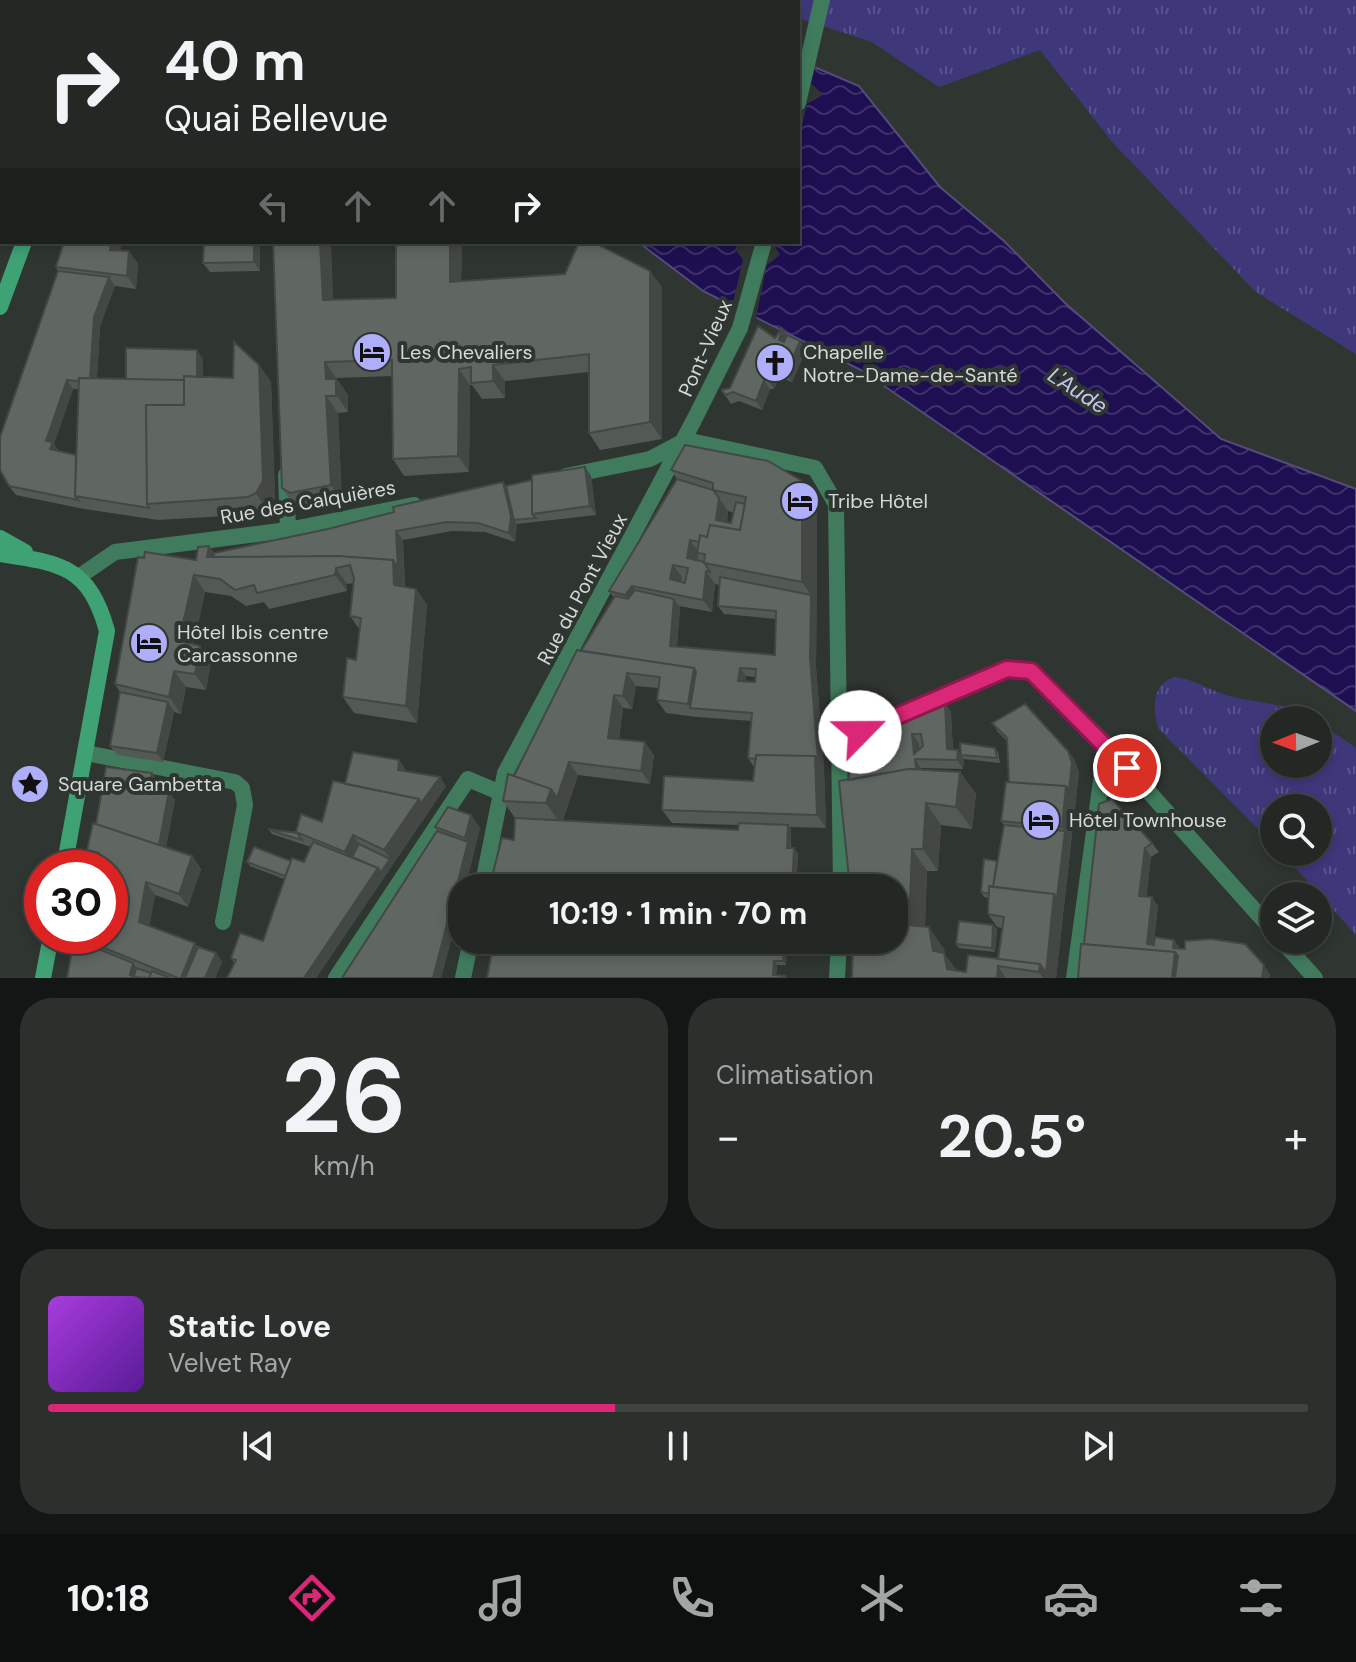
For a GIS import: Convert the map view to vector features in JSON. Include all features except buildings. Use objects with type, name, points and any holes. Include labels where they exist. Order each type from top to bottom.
[{"type":"main road","points":[[0,307],[23,244]]},
{"type":"main road","points":[[0,538],[41,560]]},
{"type":"main road","points":[[0,554],[64,566],[80,576],[99,602],[107,631],[67,850]]},
{"type":"main road","points":[[43,978],[48,954]]},
{"type":"street","points":[[800,94],[822,0]]},
{"type":"street","name":"Pont-Vieux","points":[[693,422],[740,328],[763,244]]},
{"type":"street","name":"Rue du Pont Vieux","points":[[485,874],[505,773],[693,422]]},
{"type":"street","points":[[544,480],[650,459],[686,440],[815,468],[836,504],[841,874]]},
{"type":"street","points":[[285,450],[288,530]]},
{"type":"street","name":"Rue des Calquières","points":[[80,576],[115,552],[288,530],[437,500]]},
{"type":"street","points":[[837,741],[1007,669],[1031,671],[1106,744],[1260,916]]},
{"type":"street","points":[[1074,978],[1106,744]]},
{"type":"street","points":[[86,753],[235,782],[242,788],[245,805],[223,922]]},
{"type":"street","points":[[336,978],[468,779],[501,793]]},
{"type":"street","points":[[463,978],[468,954]]},
{"type":"street","points":[[837,978],[838,954]]},
{"type":"street","points":[[1294,954],[1315,978]]},
{"type":"green space","points":[[800,0],[1356,0],[1356,354],[1256,292],[1113,143],[1040,50],[939,87],[872,42],[800,19]]},
{"type":"green space","points":[[1174,677],[1181,678],[1226,695],[1279,706],[1260,706],[1260,778],[1332,778],[1332,732],[1356,748],[1356,935],[1332,908],[1332,882],[1308,882],[1294,866],[1332,866],[1332,794],[1260,794],[1260,831],[1158,728],[1156,698],[1167,681]]},
{"type":"water","name":"L'Aude","points":[[800,61],[859,86],[940,187],[1004,241],[1065,303],[1221,439],[1356,489],[1356,711],[861,370],[703,291],[641,244],[800,244]]},
{"type":"pier","points":[[800,57],[816,64],[811,83],[823,95],[807,104],[800,135]]},
{"type":"pier","points":[[739,244],[774,244],[780,255],[767,265],[756,317],[759,324],[731,310],[743,260],[735,249]]},
{"type":"place","name":"Les Chevaliers","points":[[372,352]]},
{"type":"place","name":"Chapelle Notre-Dame-de-Santé","points":[[775,363]]},
{"type":"place","name":"Tribe Hôtel","points":[[800,501]]},
{"type":"place","name":"Hôtel Ibis centre Carcassonne","points":[[149,643]]},
{"type":"place","name":"Square Gambetta","points":[[30,784]]},
{"type":"place","name":"Hôtel Townhouse","points":[[1041,820]]},
{"type":"route","points":[[860,732],[1007,669],[1031,671],[1127,768]]}]
